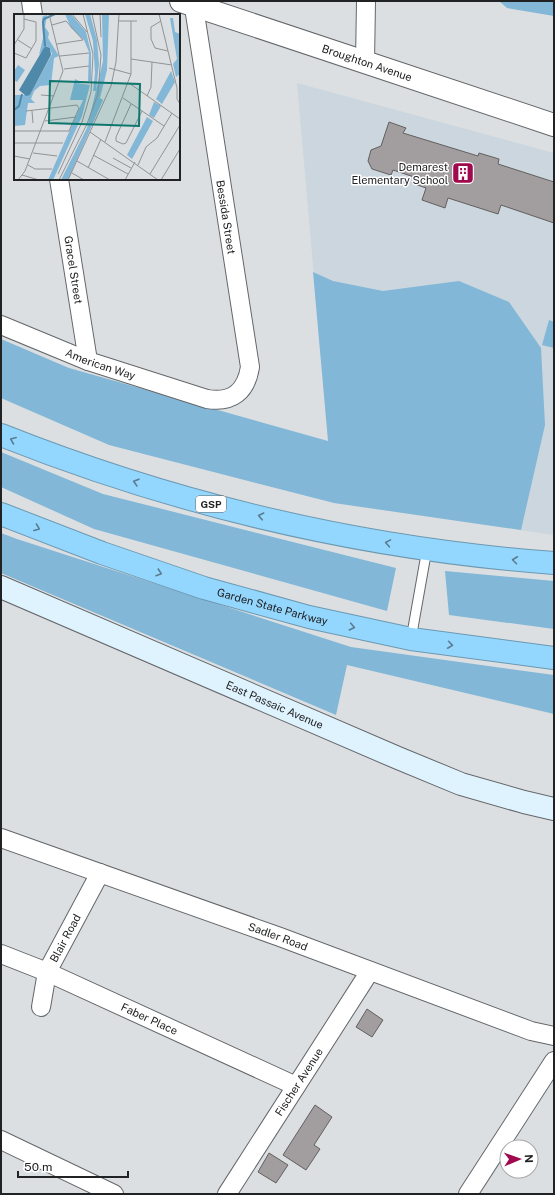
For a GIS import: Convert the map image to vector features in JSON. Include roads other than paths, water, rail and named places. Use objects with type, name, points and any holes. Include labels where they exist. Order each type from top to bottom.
[{"type":"highway","name":"GSP","points":[[1,435],[125,479],[225,508],[327,532],[427,549],[554,563]]},
{"type":"highway","name":"Garden State Parkway","points":[[1,514],[102,553],[204,588],[309,617],[411,639],[554,658]]},
{"type":"main road","name":"East Passaic Avenue","points":[[1,587],[461,784],[554,809]]},
{"type":"street","points":[[31,1],[33,14]]},
{"type":"street","points":[[365,62],[366,1]]},
{"type":"street","name":"Broughton Avenue","points":[[189,2],[554,124]]},
{"type":"street","name":"Bessida Street","points":[[189,2],[250,367],[248,378],[244,387],[236,394],[227,399],[217,401],[203,398]]},
{"type":"street","name":"Gracel Street","points":[[59,180],[88,361]]},
{"type":"street","name":"American Way","points":[[1,324],[88,361],[203,398]]},
{"type":"street","name":"Sadler Road","points":[[1,838],[280,937],[531,1031],[554,1036]]},
{"type":"street","name":"Blair Road","points":[[41,1007],[46,972],[100,873]]},
{"type":"street","name":"Faber Place","points":[[1,954],[46,972],[296,1086]]},
{"type":"street","name":"Fischer Avenue","points":[[227,1194],[370,970]]},
{"type":"street","points":[[468,1194],[554,1061]]},
{"type":"street","points":[[1,1140],[114,1194]]},
{"type":"lane","points":[[411,639],[427,549]]},
{"type":"place","name":"Demarest Elementary School","points":[[463,173]]}]
